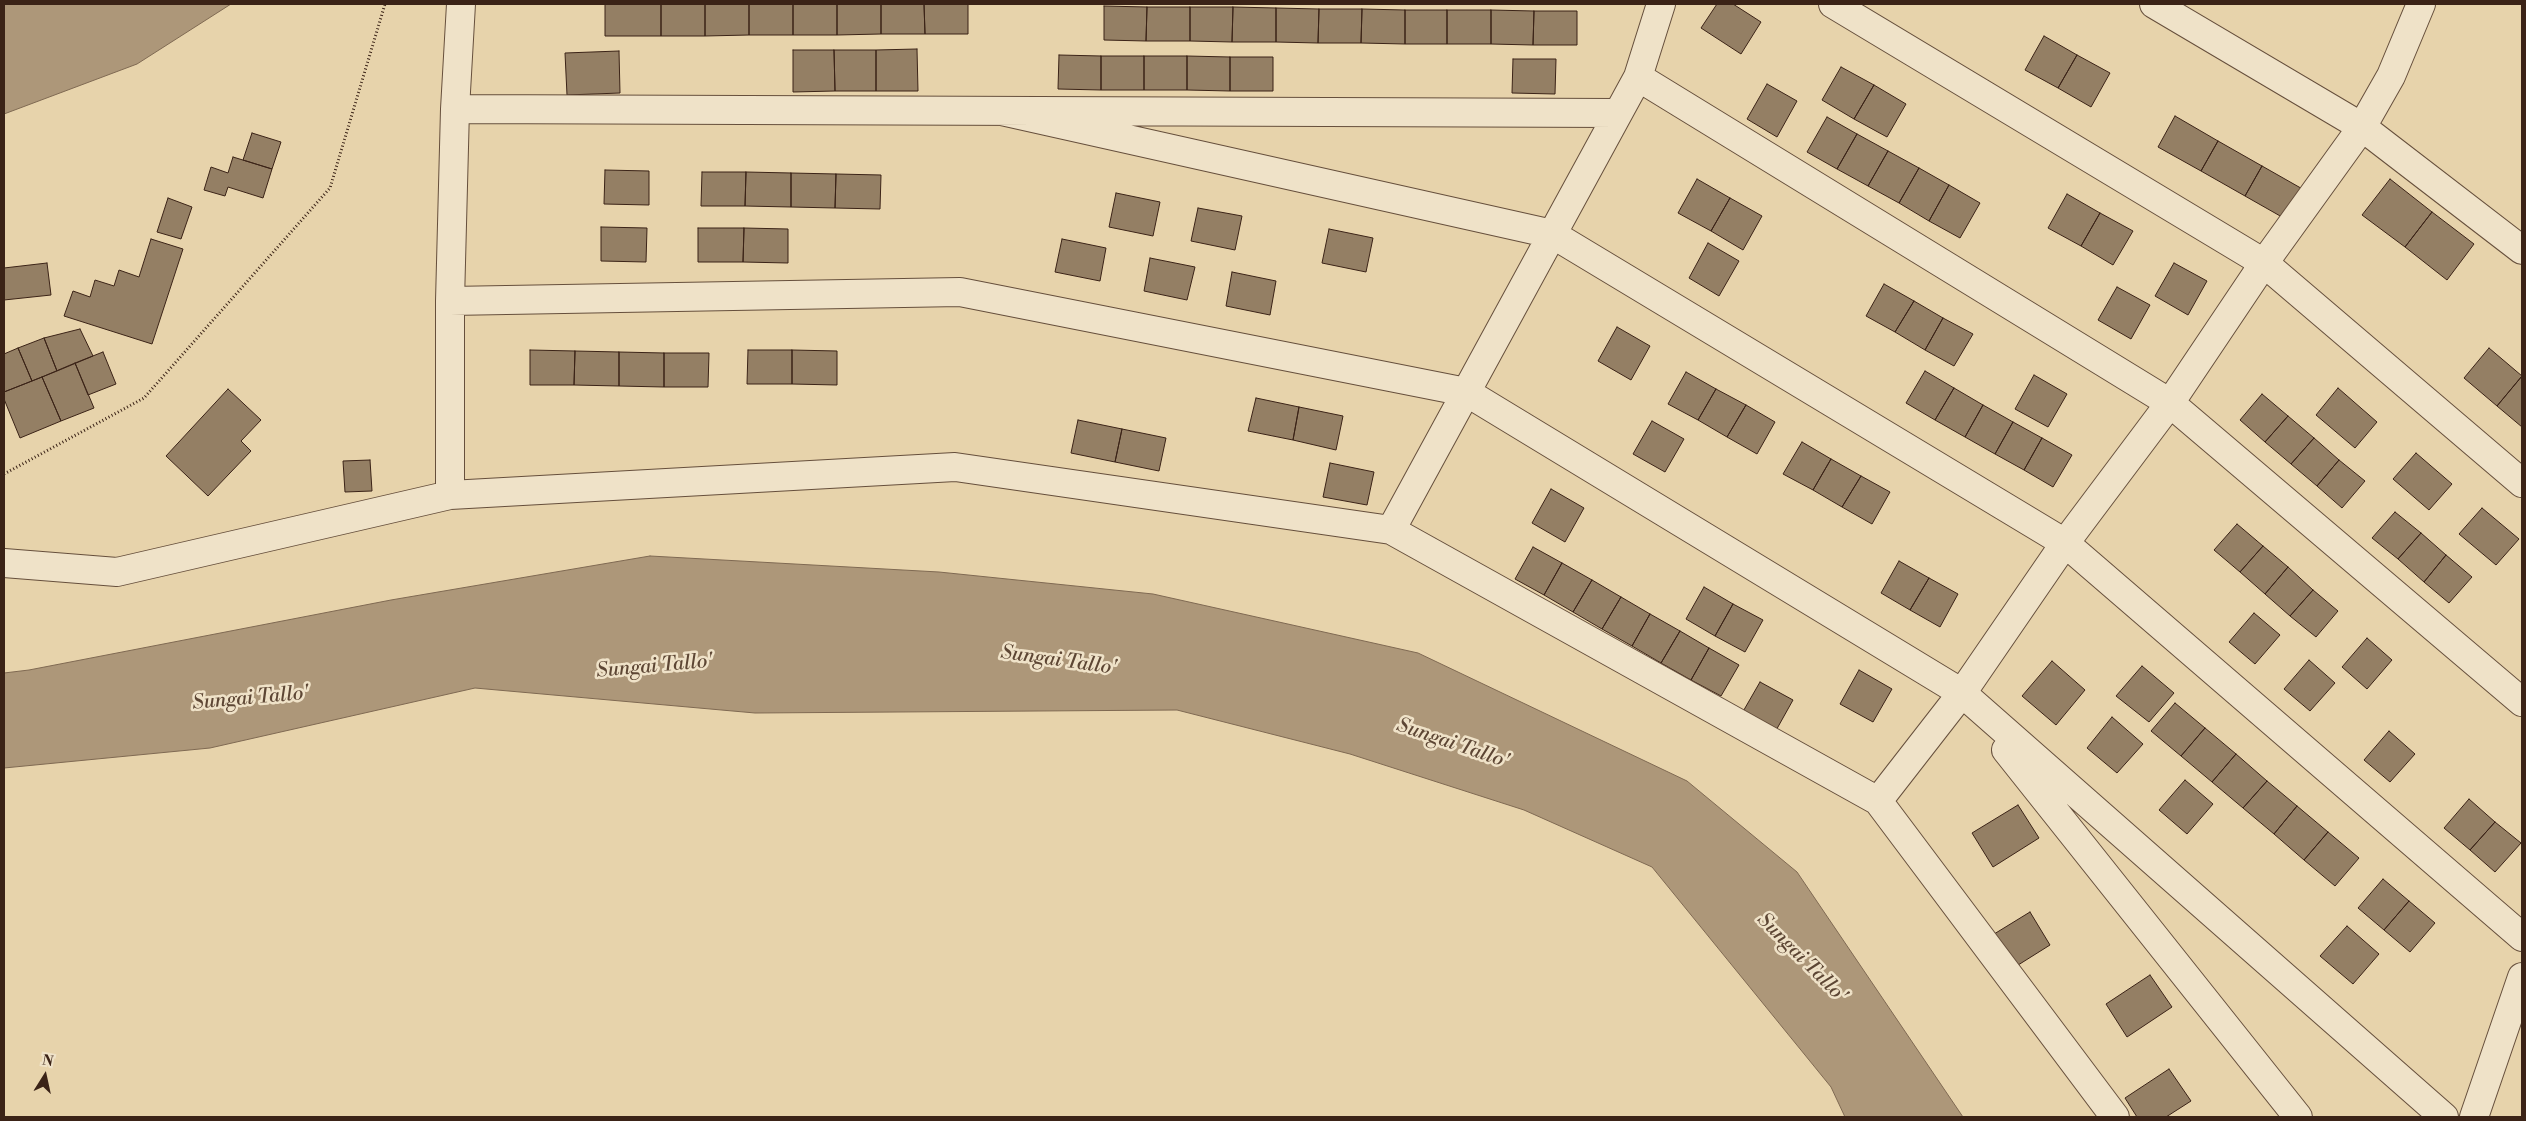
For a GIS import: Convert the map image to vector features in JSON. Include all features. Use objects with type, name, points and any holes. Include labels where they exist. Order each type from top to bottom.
[{"type":"street","points":[[450,495],[450,301],[455,109],[461,4]]},
{"type":"street","points":[[1391,530],[1638,78],[1661,4]]},
{"type":"street","points":[[1832,4],[2264,263],[2522,483]]},
{"type":"street","points":[[2154,4],[2362,127],[2522,250]]},
{"type":"street","points":[[1878,800],[1962,694],[2065,543],[2170,403],[2264,263],[2362,127],[2391,76],[2421,4]]},
{"type":"street","points":[[1638,78],[2170,403],[2522,702]]},
{"type":"street","points":[[455,109],[1618,113]]},
{"type":"street","points":[[1002,112],[1552,234],[2065,543],[2522,937]]},
{"type":"street","points":[[450,301],[960,292],[1466,392],[1962,694],[2444,1117]]},
{"type":"street","points":[[4,562],[117,572],[450,495],[955,467],[1391,530],[1878,800],[2115,1117]]},
{"type":"street","points":[[1962,694],[2298,1117]]},
{"type":"street","points":[[2474,1117],[2522,977]]},
{"type":"path","points":[[4,474],[144,398],[330,188],[385,4]]},
{"type":"water","points":[[4,4],[231,4],[137,64],[4,114]]},
{"type":"water","name":"Sungai Tallo'","points":[[650,556],[939,572],[1153,594],[1418,653],[1687,781],[1797,872],[1963,1117],[1845,1117],[1831,1087],[1652,867],[1524,810],[1350,754],[1177,710],[755,713],[475,688],[210,748],[4,768],[4,673],[29,670],[391,600]]},
{"type":"building","points":[[605,4],[661,4],[661,36],[605,36]]},
{"type":"building","points":[[661,4],[705,4],[705,36],[661,36]]},
{"type":"building","points":[[705,4],[749,4],[749,35],[705,36]]},
{"type":"building","points":[[749,4],[793,4],[793,35],[749,35]]},
{"type":"building","points":[[793,4],[837,4],[837,35],[793,35]]},
{"type":"building","points":[[837,4],[881,4],[881,34],[837,35]]},
{"type":"building","points":[[881,4],[924,4],[925,34],[881,34]]},
{"type":"building","points":[[924,4],[968,4],[968,34],[925,34]]},
{"type":"building","points":[[1717,4],[1733,4],[1761,22],[1741,54],[1701,28]]},
{"type":"building","points":[[1104,6],[1147,7],[1146,41],[1104,40]]},
{"type":"building","points":[[1147,7],[1190,7],[1190,41],[1146,41]]},
{"type":"building","points":[[1190,7],[1233,7],[1232,42],[1190,41]]},
{"type":"building","points":[[1233,7],[1276,8],[1276,42],[1232,42]]},
{"type":"building","points":[[1276,8],[1319,9],[1318,43],[1276,42]]},
{"type":"building","points":[[1319,9],[1362,9],[1361,43],[1318,43]]},
{"type":"building","points":[[1362,9],[1405,10],[1405,44],[1361,43]]},
{"type":"building","points":[[1405,10],[1447,10],[1447,44],[1405,44]]},
{"type":"building","points":[[1447,10],[1491,10],[1491,44],[1447,44]]},
{"type":"building","points":[[1491,10],[1534,11],[1533,45],[1491,44]]},
{"type":"building","points":[[1534,11],[1577,11],[1577,45],[1533,45]]},
{"type":"building","points":[[2044,36],[2077,55],[2058,88],[2025,70]]},
{"type":"building","points":[[917,49],[918,91],[876,91],[876,50]]},
{"type":"building","points":[[793,50],[834,50],[835,91],[793,92]]},
{"type":"building","points":[[834,50],[876,50],[876,91],[835,91]]},
{"type":"building","points":[[619,51],[620,93],[567,95],[565,53]]},
{"type":"building","points":[[1059,55],[1101,56],[1101,90],[1058,89]]},
{"type":"building","points":[[2077,55],[2110,73],[2091,107],[2058,88]]},
{"type":"building","points":[[1101,56],[1144,56],[1144,90],[1101,90]]},
{"type":"building","points":[[1144,56],[1187,56],[1187,90],[1144,90]]},
{"type":"building","points":[[1187,56],[1230,57],[1230,91],[1187,90]]},
{"type":"building","points":[[1230,57],[1273,57],[1273,91],[1230,91]]},
{"type":"building","points":[[1513,59],[1556,59],[1555,94],[1512,93]]},
{"type":"building","points":[[1841,67],[1874,85],[1854,119],[1822,100]]},
{"type":"building","points":[[1767,84],[1797,101],[1777,137],[1747,119]]},
{"type":"building","points":[[1874,85],[1906,104],[1887,137],[1854,119]]},
{"type":"building","points":[[2175,116],[2218,141],[2201,171],[2158,147]]},
{"type":"building","points":[[1827,117],[1857,134],[1837,169],[1807,152]]},
{"type":"building","points":[[252,133],[281,142],[272,169],[243,160]]},
{"type":"building","points":[[1857,134],[1888,151],[1868,186],[1837,169]]},
{"type":"building","points":[[2218,141],[2262,166],[2245,196],[2201,171]]},
{"type":"building","points":[[1888,151],[1919,168],[1899,203],[1868,186]]},
{"type":"building","points":[[233,157],[272,169],[263,198],[228,187],[225,196],[204,190],[211,167],[228,173]]},
{"type":"building","points":[[2262,166],[2306,191],[2289,221],[2245,196]]},
{"type":"building","points":[[1919,168],[1949,185],[1929,221],[1899,203]]},
{"type":"building","points":[[605,170],[649,171],[649,205],[604,204]]},
{"type":"building","points":[[702,172],[746,172],[745,206],[701,206]]},
{"type":"building","points":[[746,172],[791,173],[791,207],[745,206]]},
{"type":"building","points":[[791,173],[836,174],[835,208],[791,207]]},
{"type":"building","points":[[836,174],[881,175],[880,209],[835,208]]},
{"type":"building","points":[[1697,179],[1730,198],[1711,231],[1678,213]]},
{"type":"building","points":[[2390,179],[2432,212],[2405,247],[2362,215]]},
{"type":"building","points":[[1949,185],[1980,203],[1960,238],[1929,221]]},
{"type":"building","points":[[1116,193],[1160,202],[1153,236],[1109,227]]},
{"type":"building","points":[[2067,194],[2100,213],[2081,246],[2048,228]]},
{"type":"building","points":[[168,198],[192,207],[181,239],[157,232]]},
{"type":"building","points":[[1730,198],[1762,216],[1743,250],[1711,231]]},
{"type":"building","points":[[1198,208],[1242,216],[1235,250],[1191,241]]},
{"type":"building","points":[[2432,212],[2474,244],[2447,280],[2405,247]]},
{"type":"building","points":[[2100,213],[2133,231],[2113,265],[2081,246]]},
{"type":"building","points":[[601,227],[647,228],[646,262],[601,261]]},
{"type":"building","points":[[698,228],[744,228],[743,262],[698,262]]},
{"type":"building","points":[[744,228],[788,229],[788,263],[743,262]]},
{"type":"building","points":[[1329,229],[1373,238],[1366,272],[1322,263]]},
{"type":"building","points":[[151,239],[183,249],[152,344],[64,316],[73,291],[90,297],[95,280],[114,286],[119,270],[139,277]]},
{"type":"building","points":[[1062,239],[1106,248],[1100,281],[1055,272]]},
{"type":"building","points":[[1708,243],[1739,261],[1719,296],[1689,278]]},
{"type":"building","points":[[1150,258],[1195,267],[1187,300],[1144,291]]},
{"type":"building","points":[[47,263],[51,295],[4,300],[4,268]]},
{"type":"building","points":[[2174,263],[2207,281],[2188,315],[2155,296]]},
{"type":"building","points":[[1232,272],[1276,281],[1270,315],[1226,306]]},
{"type":"building","points":[[1884,284],[1914,301],[1895,332],[1866,316]]},
{"type":"building","points":[[2117,287],[2150,305],[2131,339],[2098,320]]},
{"type":"building","points":[[1914,301],[1943,318],[1925,350],[1895,332]]},
{"type":"building","points":[[1943,318],[1973,334],[1954,366],[1925,350]]},
{"type":"building","points":[[1617,327],[1650,346],[1631,380],[1598,361]]},
{"type":"building","points":[[80,329],[93,356],[57,371],[44,338]]},
{"type":"building","points":[[44,338],[57,371],[32,381],[18,348]]},
{"type":"building","points":[[18,348],[32,381],[4,392],[4,354]]},
{"type":"building","points":[[2489,348],[2522,376],[2497,406],[2464,378]]},
{"type":"building","points":[[530,350],[575,351],[574,385],[530,385]]},
{"type":"building","points":[[748,350],[792,350],[792,384],[747,384]]},
{"type":"building","points":[[792,350],[837,351],[837,385],[792,384]]},
{"type":"building","points":[[575,351],[619,352],[619,386],[574,385]]},
{"type":"building","points":[[103,352],[116,384],[88,395],[75,363]]},
{"type":"building","points":[[619,352],[664,353],[664,387],[619,386]]},
{"type":"building","points":[[664,353],[709,353],[708,387],[664,387]]},
{"type":"building","points":[[75,363],[94,408],[61,421],[42,377]]},
{"type":"building","points":[[1925,371],[1954,388],[1935,420],[1906,403]]},
{"type":"building","points":[[1686,372],[1716,389],[1698,420],[1668,404]]},
{"type":"building","points":[[2034,375],[2067,394],[2048,427],[2015,409]]},
{"type":"building","points":[[2522,376],[2522,427],[2497,406]]},
{"type":"building","points":[[42,377],[61,421],[20,438],[4,399],[4,392]]},
{"type":"building","points":[[1954,388],[1983,405],[1965,437],[1935,420]]},
{"type":"building","points":[[2338,388],[2377,422],[2355,448],[2316,415]]},
{"type":"building","points":[[228,389],[261,420],[241,441],[251,451],[208,496],[166,456]]},
{"type":"building","points":[[1716,389],[1746,405],[1727,437],[1698,420]]},
{"type":"building","points":[[2262,394],[2288,416],[2265,442],[2240,420]]},
{"type":"building","points":[[1256,398],[1299,407],[1293,440],[1248,431]]},
{"type":"building","points":[[1746,405],[1775,422],[1757,454],[1727,437]]},
{"type":"building","points":[[1983,405],[2013,422],[1995,454],[1965,437]]},
{"type":"building","points":[[1299,407],[1343,416],[1336,450],[1293,440]]},
{"type":"building","points":[[2288,416],[2314,438],[2291,464],[2265,442]]},
{"type":"building","points":[[1078,420],[1122,429],[1115,462],[1071,453]]},
{"type":"building","points":[[1652,421],[1684,439],[1665,472],[1633,454]]},
{"type":"building","points":[[2013,422],[2042,438],[2024,470],[1995,454]]},
{"type":"building","points":[[1122,429],[1166,438],[1159,471],[1115,462]]},
{"type":"building","points":[[2042,438],[2072,455],[2053,487],[2024,470]]},
{"type":"building","points":[[2314,438],[2339,460],[2317,486],[2291,464]]},
{"type":"building","points":[[1802,442],[1831,459],[1813,490],[1783,474]]},
{"type":"building","points":[[2416,453],[2452,484],[2429,510],[2393,479]]},
{"type":"building","points":[[1831,459],[1861,476],[1842,507],[1813,490]]},
{"type":"building","points":[[370,460],[372,491],[345,492],[343,461]]},
{"type":"building","points":[[2339,460],[2365,481],[2342,508],[2317,486]]},
{"type":"building","points":[[1330,463],[1374,472],[1367,505],[1323,497]]},
{"type":"building","points":[[1861,476],[1890,492],[1872,524],[1842,507]]},
{"type":"building","points":[[1551,489],[1584,508],[1565,542],[1532,523]]},
{"type":"building","points":[[2482,508],[2519,539],[2496,565],[2459,534]]},
{"type":"building","points":[[2395,512],[2421,533],[2398,559],[2372,538]]},
{"type":"building","points":[[2237,524],[2263,546],[2240,572],[2214,550]]},
{"type":"building","points":[[2421,533],[2446,555],[2424,582],[2398,559]]},
{"type":"building","points":[[2263,546],[2288,567],[2265,594],[2240,572]]},
{"type":"building","points":[[1533,547],[1562,563],[1544,595],[1515,579]]},
{"type":"building","points":[[2446,555],[2472,577],[2449,603],[2424,582]]},
{"type":"building","points":[[1899,561],[1929,578],[1910,610],[1881,593]]},
{"type":"building","points":[[1562,563],[1592,580],[1573,612],[1544,595]]},
{"type":"building","points":[[2288,567],[2313,590],[2290,616],[2265,594]]},
{"type":"building","points":[[1929,578],[1958,594],[1940,627],[1910,610]]},
{"type":"building","points":[[1592,580],[1621,597],[1602,629],[1573,612]]},
{"type":"building","points":[[1704,587],[1733,604],[1715,636],[1686,619]]},
{"type":"building","points":[[2313,590],[2338,611],[2316,637],[2290,616]]},
{"type":"building","points":[[1621,597],[1650,614],[1632,646],[1602,629]]},
{"type":"building","points":[[1733,604],[1763,620],[1745,652],[1715,636]]},
{"type":"building","points":[[2254,613],[2280,635],[2255,664],[2229,642]]},
{"type":"building","points":[[1650,614],[1680,631],[1661,663],[1632,646]]},
{"type":"building","points":[[1680,631],[1709,648],[1691,680],[1661,663]]},
{"type":"building","points":[[2367,638],[2392,660],[2367,689],[2342,667]]},
{"type":"building","points":[[1709,648],[1739,665],[1721,696],[1691,680]]},
{"type":"building","points":[[2309,660],[2335,683],[2310,711],[2284,689]]},
{"type":"building","points":[[2052,661],[2085,690],[2056,725],[2022,696]]},
{"type":"building","points":[[2142,666],[2174,693],[2149,722],[2116,696]]},
{"type":"building","points":[[1859,670],[1892,689],[1873,722],[1840,704]]},
{"type":"building","points":[[1760,682],[1793,700],[1774,734],[1741,715]]},
{"type":"building","points":[[2175,703],[2205,728],[2181,756],[2151,731]]},
{"type":"building","points":[[2112,717],[2143,744],[2117,773],[2087,748]]},
{"type":"building","points":[[2205,728],[2236,754],[2212,782],[2181,756]]},
{"type":"building","points":[[2389,731],[2415,754],[2390,782],[2364,760]]},
{"type":"building","points":[[2236,754],[2267,781],[2243,808],[2212,782]]},
{"type":"building","points":[[2185,780],[2213,804],[2187,834],[2159,810]]},
{"type":"building","points":[[2267,781],[2297,806],[2274,834],[2243,808]]},
{"type":"building","points":[[2469,799],[2495,822],[2470,850],[2444,828]]},
{"type":"building","points":[[2018,805],[2039,838],[1993,867],[1972,833]]},
{"type":"building","points":[[2297,806],[2328,832],[2304,860],[2274,834]]},
{"type":"building","points":[[2495,822],[2521,843],[2495,872],[2470,850]]},
{"type":"building","points":[[2328,832],[2359,858],[2335,886],[2304,860]]},
{"type":"building","points":[[2383,879],[2409,901],[2384,930],[2358,908]]},
{"type":"building","points":[[2409,901],[2435,923],[2410,952],[2384,930]]},
{"type":"building","points":[[2030,912],[2050,945],[2007,972],[1986,939]]},
{"type":"building","points":[[2347,926],[2379,954],[2353,984],[2320,956]]},
{"type":"building","points":[[2150,975],[2172,1007],[2127,1037],[2106,1004]]},
{"type":"building","points":[[2169,1069],[2191,1101],[2166,1117],[2137,1117],[2125,1098]]}]
